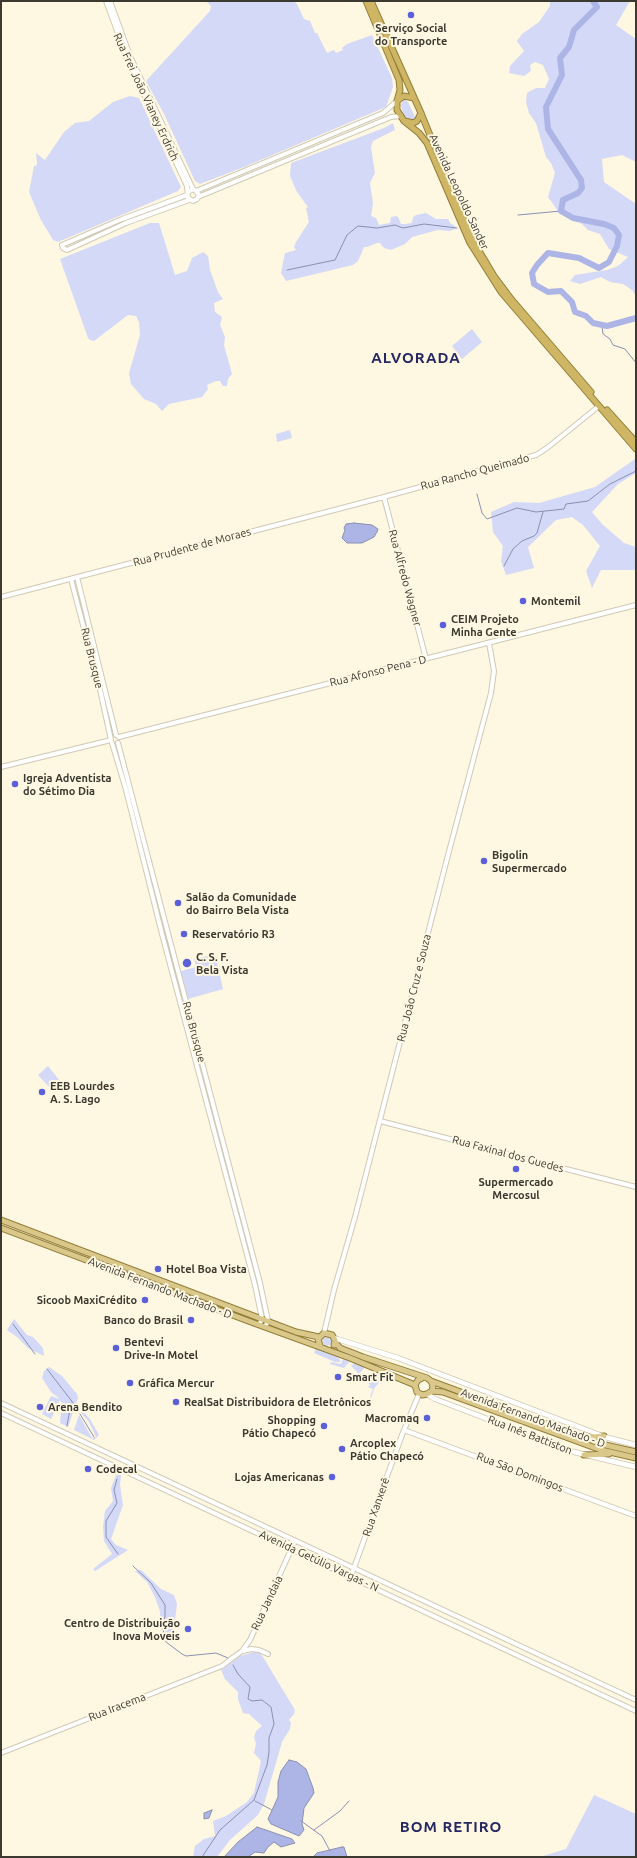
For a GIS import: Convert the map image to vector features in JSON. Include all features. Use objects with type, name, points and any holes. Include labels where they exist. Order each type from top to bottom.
[{"type":"highway","name":"Avenida Leopoldo Sander","points":[[366,1],[397,73],[400,84],[396,101],[397,110],[404,121],[419,132],[427,143],[470,243],[501,292],[636,449]]},
{"type":"highway","name":"Avenida Leopoldo Sander","points":[[371,1],[421,113],[465,224],[494,276],[512,300],[636,442]]},
{"type":"highway","points":[[396,101],[404,96],[414,98]]},
{"type":"highway","points":[[404,121],[415,122],[421,113]]},
{"type":"main road","name":"Avenida Fernando Machado - D","points":[[1,1220],[296,1332],[319,1337]]},
{"type":"main road","name":"Avenida Fernando Machado - D","points":[[1,1228],[223,1312],[320,1346]]},
{"type":"main road","points":[[223,1312],[226,1305]]},
{"type":"main road","points":[[415,1385],[320,1346],[318,1342],[319,1337],[324,1333],[332,1335],[340,1348],[422,1378],[427,1378],[431,1381],[433,1386],[430,1392],[419,1394],[415,1385],[418,1380],[422,1378]]},
{"type":"main road","points":[[328,1349],[332,1347],[334,1340]]},
{"type":"main road","points":[[334,1340],[398,1358],[604,1436],[636,1445]]},
{"type":"main road","name":"Avenida Fernando Machado - D","points":[[431,1381],[601,1444],[636,1452]]},
{"type":"main road","name":"Avenida Fernando Machado - D","points":[[430,1392],[443,1392],[600,1450],[636,1458]]},
{"type":"main road","name":"Rua Inês Battiston","points":[[430,1392],[435,1399],[584,1455],[636,1467]]},
{"type":"main road","points":[[561,1429],[594,1437],[604,1436]]},
{"type":"main road","points":[[584,1455],[616,1453]]},
{"type":"street","name":"Rua Frei João Vianey Erdrich","points":[[106,1],[126,58],[188,193],[189,200]]},
{"type":"street","name":"Rua Frei João Vianey Erdrich","points":[[110,1],[130,56],[198,197]]},
{"type":"street","points":[[396,101],[383,113],[122,219],[62,245],[63,248],[67,250],[126,223],[189,200],[194,201],[198,197],[391,117],[401,116]]},
{"type":"street","name":"Rua Rancho Queimado","points":[[384,497],[536,455],[547,448],[599,406]]},
{"type":"street","name":"Rua Prudente de Moraes","points":[[1,597],[384,497]]},
{"type":"street","name":"Rua Alfredo Wagner","points":[[384,497],[426,659]]},
{"type":"street","name":"Rua Brusque","points":[[77,577],[118,736]]},
{"type":"street","name":"Rua Brusque","points":[[71,579],[111,740],[126,790],[162,934],[260,1298],[268,1321]]},
{"type":"street","name":"Rua Afonso Pena - D","points":[[111,740],[118,736],[636,605]]},
{"type":"street","name":"Rua João Cruz e Souza","points":[[324,1333],[491,693],[494,671],[489,643]]},
{"type":"street","points":[[1,768],[111,740],[116,744],[118,743],[118,736]]},
{"type":"street","name":"Rua Brusque","points":[[118,743],[260,1298],[262,1319]]},
{"type":"street","name":"Rua Faxinal dos Guedes","points":[[380,1121],[636,1187]]},
{"type":"street","points":[[260,1325],[262,1319]]},
{"type":"street","points":[[265,1327],[268,1321]]},
{"type":"street","name":"Rua Xanxerê","points":[[351,1576],[404,1430],[419,1394]]},
{"type":"street","name":"Avenida Getúlio Vargas - N","points":[[1,1403],[636,1700]]},
{"type":"street","name":"Avenida Getúlio Vargas - N","points":[[1,1413],[292,1548],[636,1711]]},
{"type":"street","name":"Rua São Domingos","points":[[404,1430],[636,1516]]},
{"type":"street","name":"Rua Jandaia","points":[[231,1659],[242,1651],[253,1633],[295,1541]]},
{"type":"street","points":[[302,1553],[312,1555],[317,1552]]},
{"type":"street","points":[[242,1651],[249,1649],[259,1650],[268,1654]]},
{"type":"street","name":"Rua Iracema","points":[[1,1753],[222,1666],[231,1659]]},
{"type":"shaded area","points":[[206,1],[294,1],[304,19],[310,21],[315,33],[317,33],[327,53],[334,50],[336,53],[343,50],[342,48],[347,44],[372,35],[392,78],[393,87],[386,107],[200,184],[195,181],[164,114],[146,81],[210,11],[211,6]]},
{"type":"shaded area","points":[[550,1],[630,1],[616,25],[636,39],[636,162],[622,155],[602,159],[604,182],[636,204],[636,296],[632,290],[623,284],[610,282],[601,277],[580,284],[570,281],[575,275],[607,270],[618,266],[628,257],[609,249],[600,234],[588,230],[582,224],[560,214],[548,197],[555,173],[551,163],[546,157],[536,123],[529,113],[526,102],[527,93],[536,88],[545,88],[549,79],[543,65],[535,62],[530,65],[531,71],[524,76],[509,73],[510,66],[524,51],[517,41],[522,34],[539,22],[550,6]]},
{"type":"shaded area","points":[[130,96],[139,98],[181,187],[178,191],[58,242],[53,240],[41,220],[29,192],[34,166],[36,166],[37,163],[36,153],[45,160],[64,132],[75,123],[89,121],[113,102]]},
{"type":"shaded area","points":[[404,99],[408,102],[415,117],[414,120],[409,120],[404,116],[401,105]]},
{"type":"shaded area","points":[[393,123],[395,130],[373,141],[371,147],[375,173],[370,183],[373,203],[371,216],[376,218],[379,225],[390,223],[391,217],[396,216],[401,224],[405,224],[412,223],[413,217],[416,215],[426,213],[436,219],[448,219],[456,229],[450,231],[437,230],[412,237],[405,244],[391,250],[384,248],[380,243],[377,243],[364,247],[358,261],[353,265],[286,281],[281,273],[285,253],[296,250],[294,247],[296,242],[309,222],[306,208],[308,207],[297,192],[290,176],[291,163],[384,128]]},
{"type":"shaded area","points":[[150,223],[159,223],[175,275],[187,271],[192,258],[203,252],[208,256],[210,270],[218,292],[223,299],[214,303],[215,312],[222,317],[220,325],[225,337],[224,345],[232,374],[228,379],[227,386],[223,386],[220,381],[216,381],[207,385],[208,389],[202,397],[169,404],[162,411],[156,404],[144,399],[131,384],[129,373],[140,335],[139,322],[136,316],[128,315],[94,341],[90,340],[60,259]]},
{"type":"shaded area","points":[[472,329],[482,342],[462,359],[452,346]]},
{"type":"shaded area","points":[[290,430],[292,438],[277,442],[276,434]]},
{"type":"shaded area","points":[[635,459],[636,473],[618,484],[592,512],[602,524],[624,543],[636,547],[636,570],[601,570],[592,588],[586,571],[600,546],[583,525],[572,517],[556,520],[528,547],[534,568],[506,575],[501,561],[503,546],[493,532],[491,512],[514,502],[539,503],[595,487]]},
{"type":"shaded area","points":[[215,954],[223,989],[188,999],[181,971],[196,967],[194,959]]},
{"type":"shaded area","points":[[48,1066],[60,1081],[51,1089],[38,1075]]},
{"type":"shaded area","points":[[14,1319],[27,1335],[33,1337],[43,1348],[44,1356],[28,1348],[7,1330]]},
{"type":"shaded area","points":[[327,1336],[332,1341],[327,1346],[322,1341]]},
{"type":"shaded area","points":[[316,1348],[338,1357],[341,1362],[335,1362],[314,1353]]},
{"type":"shaded area","points":[[343,1359],[350,1361],[344,1368],[330,1364],[331,1362],[341,1364]]},
{"type":"shaded area","points":[[354,1363],[365,1367],[359,1374],[351,1366]]},
{"type":"shaded area","points":[[49,1367],[62,1376],[77,1394],[78,1398],[68,1427],[60,1423],[62,1404],[60,1400],[51,1419],[42,1414],[51,1396],[60,1399],[51,1392],[42,1378],[44,1371]]},
{"type":"shaded area","points":[[373,1370],[386,1375],[375,1387],[371,1398],[373,1389],[368,1387],[370,1385],[366,1380],[372,1376],[377,1379],[379,1376]]},
{"type":"shaded area","points":[[81,1409],[90,1419],[99,1435],[94,1440],[74,1430],[79,1415],[92,1438],[96,1437],[89,1422],[81,1413]]},
{"type":"shaded area","points":[[116,1475],[121,1475],[120,1485],[123,1505],[111,1539],[116,1545],[128,1550],[95,1571],[93,1569],[112,1554],[104,1541],[103,1527],[105,1511],[113,1501],[111,1488]]},
{"type":"shaded area","points":[[141,1570],[161,1589],[174,1595],[177,1604],[173,1635],[160,1629],[160,1611],[155,1597],[147,1582],[135,1571]]},
{"type":"shaded area","points":[[259,1652],[263,1657],[295,1710],[294,1714],[289,1720],[291,1723],[290,1729],[282,1742],[264,1804],[258,1815],[230,1840],[217,1857],[193,1857],[195,1846],[204,1839],[215,1836],[213,1821],[226,1816],[247,1802],[254,1793],[261,1761],[254,1753],[256,1744],[254,1737],[256,1731],[262,1726],[249,1714],[243,1713],[238,1699],[238,1692],[225,1679],[221,1670],[240,1656]]},
{"type":"shaded area","points":[[594,1795],[636,1814],[636,1857],[540,1857],[566,1849]]},
{"type":"water","points":[[354,523],[372,525],[378,529],[374,537],[362,543],[347,543],[342,538],[345,530],[344,528],[346,524]]},
{"type":"water","points":[[289,1760],[297,1762],[306,1769],[314,1793],[304,1808],[302,1824],[304,1830],[299,1836],[271,1824],[268,1819],[278,1797],[278,1782],[281,1771]]},
{"type":"water","points":[[212,1810],[209,1818],[204,1819],[204,1813]]},
{"type":"water","points":[[257,1827],[292,1839],[295,1843],[281,1847],[274,1842],[264,1853],[255,1852],[248,1857],[224,1857],[238,1842]]},
{"type":"water","points":[[344,1847],[347,1857],[313,1857],[317,1853]]},
{"type":"waterway","points":[[593,1],[597,7],[574,30],[569,47],[560,58],[562,75],[546,107],[548,129],[581,180],[582,188],[578,193],[563,200],[561,211],[573,218],[604,224],[614,228],[619,235],[617,246],[609,262],[599,268],[579,258],[548,253],[532,273],[534,284],[548,292],[561,291],[572,302],[575,312],[586,316],[593,323],[607,326],[636,318]]},
{"type":"waterway","points":[[518,215],[561,211]]},
{"type":"waterway","points":[[287,270],[335,260],[347,235],[358,226],[377,228],[395,225],[403,228],[424,224],[457,228]]},
{"type":"waterway","points":[[602,326],[603,334],[610,339],[613,345],[625,349],[636,363]]},
{"type":"waterway","points":[[477,494],[482,513],[487,519],[517,508],[536,512],[564,509],[566,504],[588,501],[610,484],[636,471]]},
{"type":"waterway","points":[[504,566],[513,549],[522,541],[534,536],[537,533],[543,512]]},
{"type":"waterway","points":[[13,1324],[35,1354]]},
{"type":"waterway","points":[[47,1369],[77,1408]]},
{"type":"waterway","points":[[67,1426],[71,1403]]},
{"type":"waterway","points":[[80,1414],[94,1437]]},
{"type":"waterway","points":[[117,1479],[114,1490],[117,1503],[106,1521],[106,1537],[118,1554]]},
{"type":"waterway","points":[[133,1566],[151,1583],[165,1605],[165,1617],[162,1625],[166,1642],[186,1656],[216,1653],[228,1658]]},
{"type":"waterway","points":[[202,1857],[220,1830],[254,1800],[267,1765],[269,1738],[274,1724],[271,1707],[262,1700],[252,1701],[248,1699],[250,1687],[238,1674],[233,1665]]},
{"type":"waterway","points":[[255,1801],[272,1810]]},
{"type":"waterway","points":[[314,1830],[340,1811],[349,1801]]},
{"type":"waterway","points":[[301,1821],[322,1836],[330,1851]]},
{"type":"place","name":"Serviço Social do Transporte","points":[[411,15]]},
{"type":"place","name":"Montemil","points":[[523,601]]},
{"type":"place","name":"CEIM Projeto Minha Gente","points":[[443,625]]},
{"type":"place","name":"Igreja Adventista do Sétimo Dia","points":[[15,784]]},
{"type":"place","name":"Bigolin Supermercado","points":[[484,861]]},
{"type":"place","name":"Salão da Comunidade do Bairro Bela Vista","points":[[178,903]]},
{"type":"place","name":"Reservatório R3","points":[[184,934]]},
{"type":"place","name":"C. S. F. Bela Vista","points":[[187,963]]},
{"type":"place","name":"EEB Lourdes A. S. Lago","points":[[42,1092]]},
{"type":"place","name":"Supermercado Mercosul","points":[[516,1169]]},
{"type":"place","name":"Hotel Boa Vista","points":[[158,1269]]},
{"type":"place","name":"Sicoob MaxiCrédito","points":[[145,1300]]},
{"type":"place","name":"Banco do Brasil","points":[[191,1320]]},
{"type":"place","name":"Bentevi Drive-In Motel","points":[[116,1348]]},
{"type":"place","name":"Smart Fit","points":[[338,1377]]},
{"type":"place","name":"Gráfica Mercur","points":[[130,1383]]},
{"type":"place","name":"RealSat Distribuidora de Eletrônicos","points":[[176,1402]]},
{"type":"place","name":"Arena Bendito","points":[[40,1407]]},
{"type":"place","name":"Macromaq","points":[[427,1418]]},
{"type":"place","name":"Shopping Pátio Chapecó","points":[[324,1426]]},
{"type":"place","name":"Arcoplex Pátio Chapecó","points":[[342,1449]]},
{"type":"place","name":"Codecal","points":[[88,1469]]},
{"type":"place","name":"Lojas Americanas","points":[[332,1477]]},
{"type":"place","name":"Centro de Distribuição Inova Moveis","points":[[188,1629]]},
{"type":"district","name":"ALVORADA","points":[[416,358]]},
{"type":"district","name":"BOM RETIRO","points":[[451,1827]]}]
